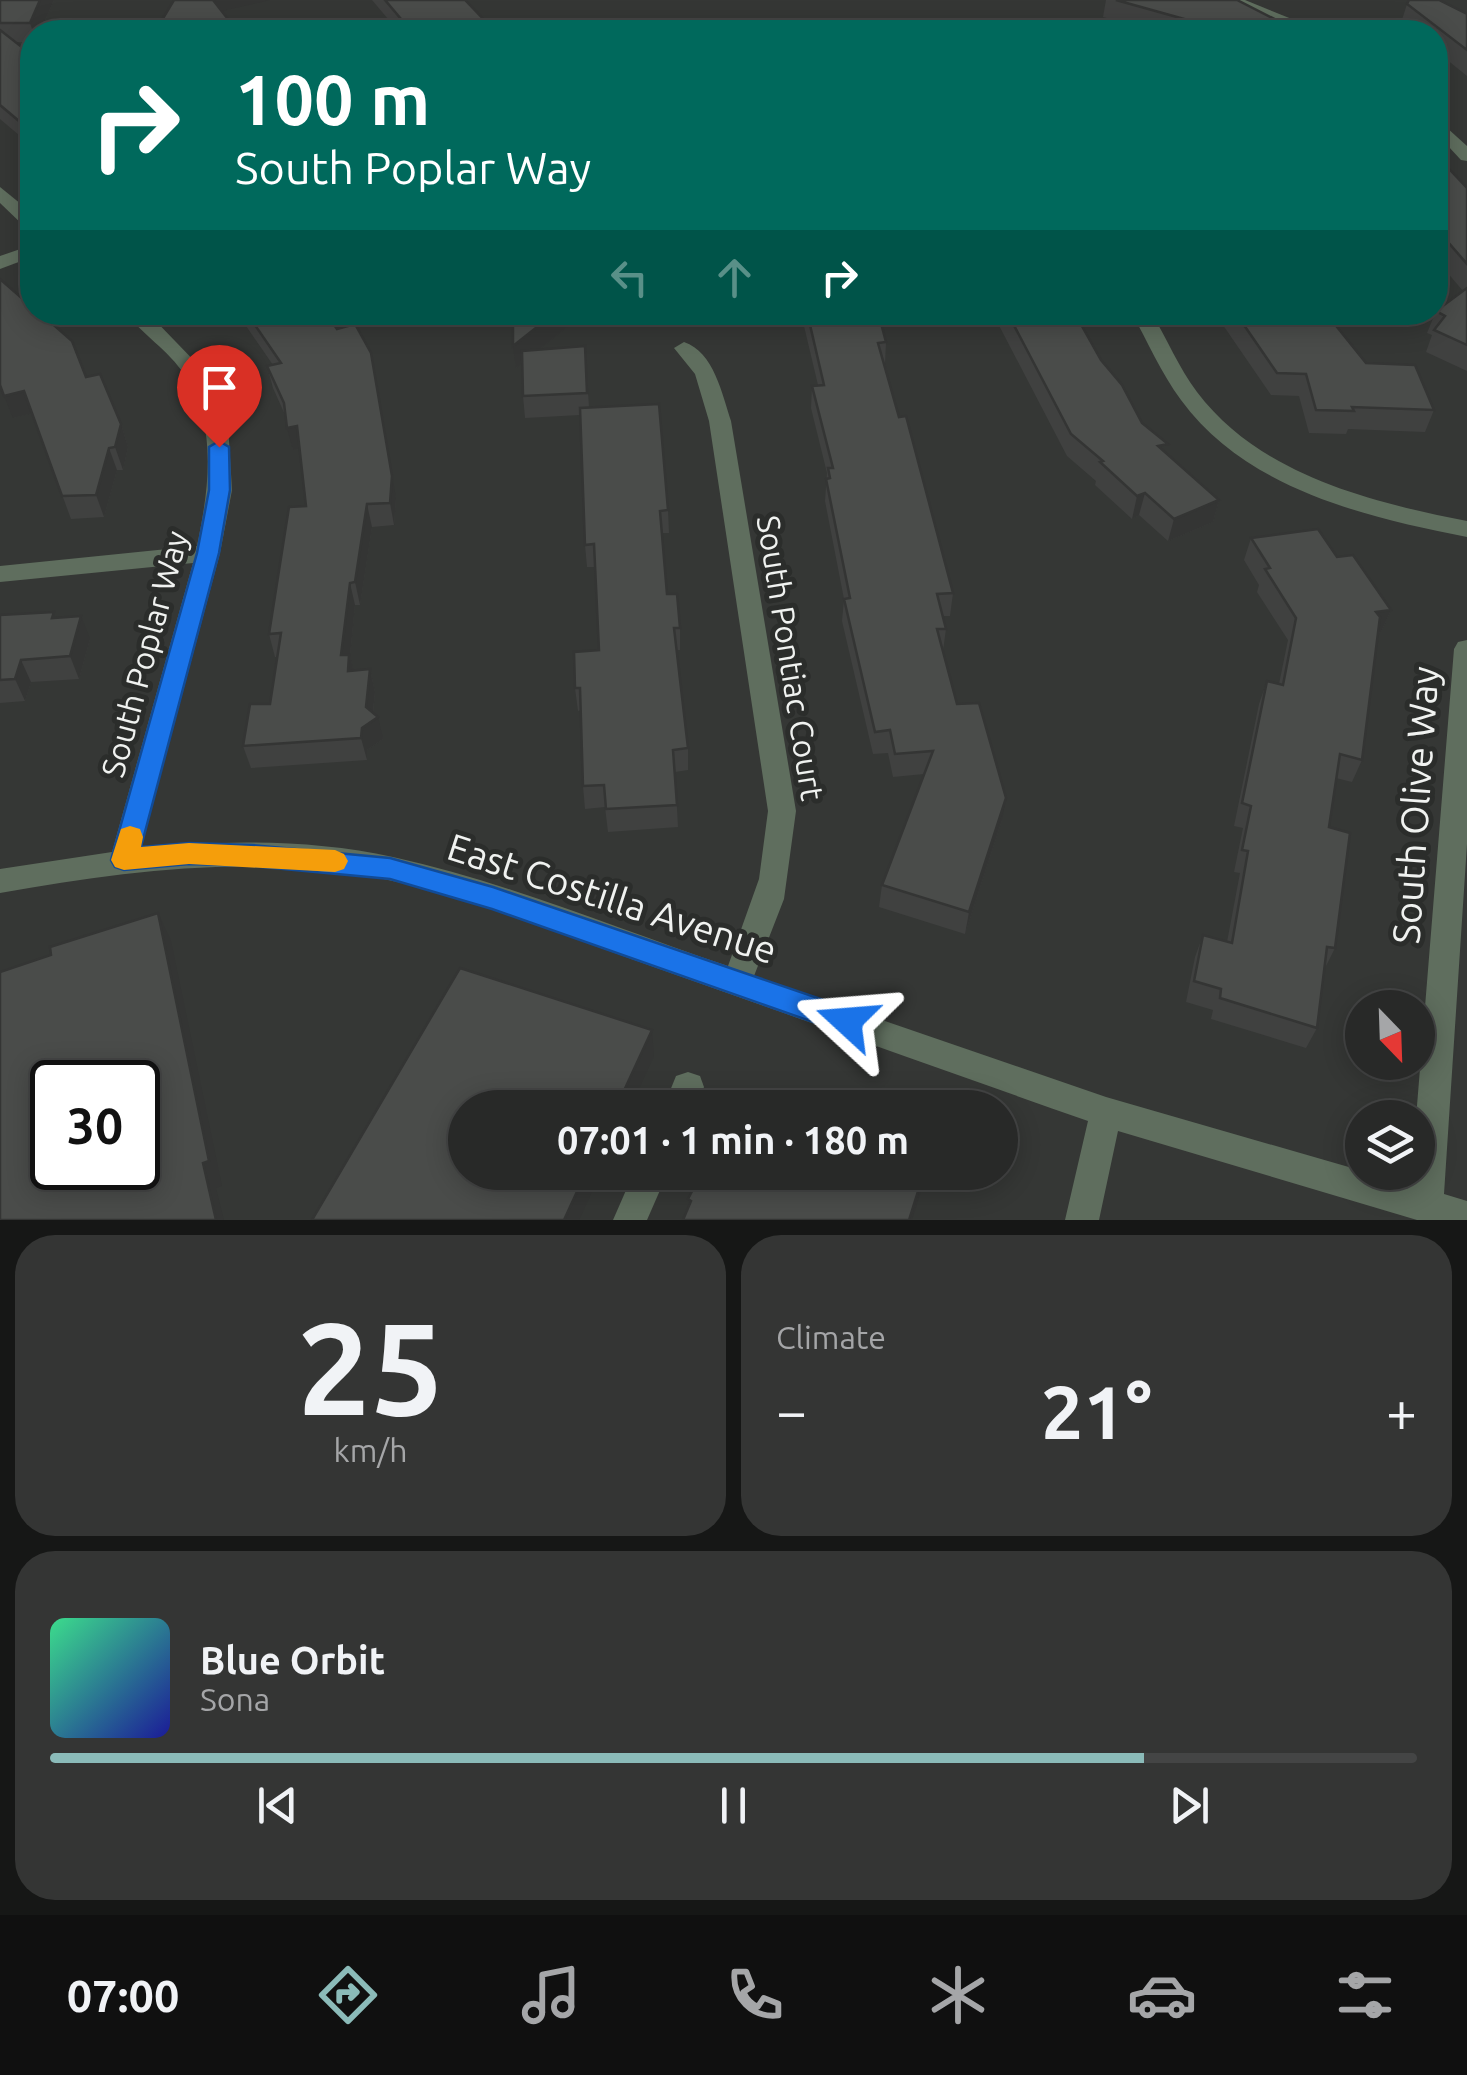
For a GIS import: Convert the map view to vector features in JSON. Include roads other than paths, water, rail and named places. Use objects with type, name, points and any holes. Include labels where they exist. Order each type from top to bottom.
[{"type":"street","points":[[1231,0],[1284,20]]},
{"type":"street","points":[[1448,136],[1467,156]]},
{"type":"street","points":[[0,193],[20,212]]},
{"type":"street","name":"South Poplar Way","points":[[124,860],[208,553],[220,490],[216,424],[193,371],[148,325]]},
{"type":"street","points":[[1149,325],[1195,404],[1244,447],[1333,494],[1404,517],[1467,529]]},
{"type":"street","name":"South Pontiac Court","points":[[684,348],[705,373],[720,421],[782,811],[780,860],[770,901],[736,982]]},
{"type":"street","points":[[0,574],[208,553]]},
{"type":"street","name":"South Olive Way","points":[[1426,1206],[1461,821],[1467,650]]},
{"type":"street","name":"East Costilla Avenue","points":[[0,881],[124,860],[189,854],[390,868],[493,898],[1106,1112],[1467,1218]]},
{"type":"street","points":[[1082,1220],[1106,1112]]},
{"type":"street","points":[[630,1220],[643,1190]]}]
